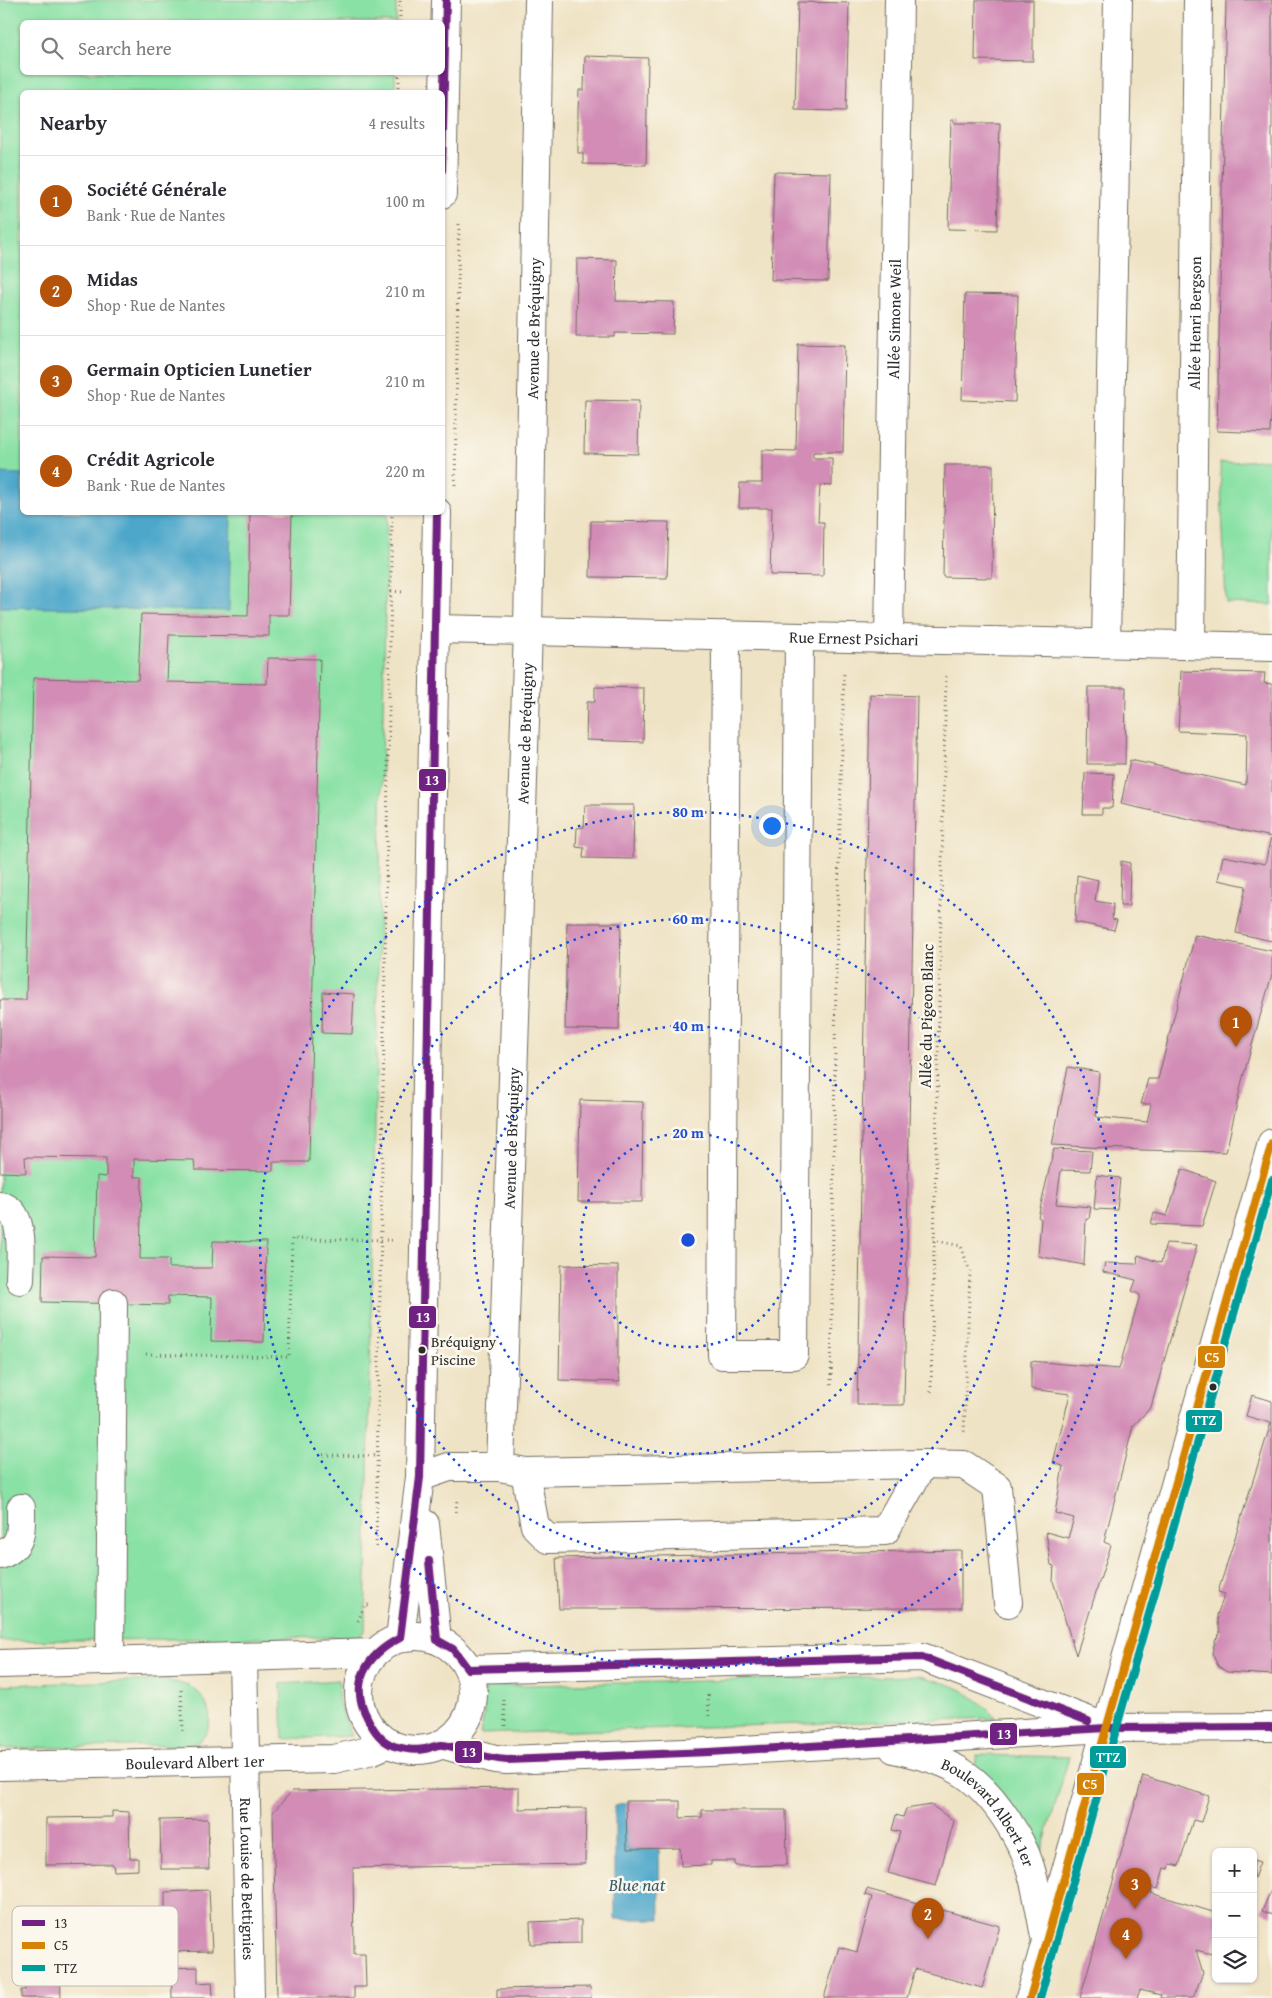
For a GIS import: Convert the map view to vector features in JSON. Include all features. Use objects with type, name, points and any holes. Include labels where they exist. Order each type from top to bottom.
[{"type":"street","points":[[445,48],[446,0]]},
{"type":"street","name":"Avenue de Bréquigny","points":[[539,0],[512,1469],[535,1526],[548,1539],[885,1531],[923,1464]]},
{"type":"street","name":"Allée Simone Weil","points":[[889,639],[899,0]]},
{"type":"street","points":[[1106,643],[1118,0]]},
{"type":"street","name":"Allée Henri Bergson","points":[[1191,645],[1198,0]]},
{"type":"street","points":[[444,75],[444,90]]},
{"type":"street","points":[[400,1638],[420,1477],[437,515]]},
{"type":"street","name":"Rue Ernest Psichari","points":[[435,629],[1272,647]]},
{"type":"street","points":[[726,635],[722,1355],[794,1355],[799,637]]},
{"type":"street","points":[[1030,1998],[1272,1143]]},
{"type":"street","points":[[0,1206],[12,1212],[20,1231],[20,1280]]},
{"type":"street","points":[[110,1661],[113,1303]]},
{"type":"street","points":[[420,1477],[449,1467],[512,1469],[964,1465],[997,1487],[1008,1603]]},
{"type":"street","points":[[420,1477],[437,1640]]},
{"type":"street","points":[[0,1554],[15,1547],[19,1539],[21,1508]]},
{"type":"street","points":[[416,1636],[437,1640],[453,1649],[468,1669],[472,1682],[472,1706],[464,1724],[456,1734],[441,1744],[426,1749],[408,1750],[389,1743],[377,1735],[362,1713],[359,1686],[364,1668],[375,1652],[388,1643],[400,1638],[416,1636]]},
{"type":"street","points":[[0,1664],[375,1652]]},
{"type":"street","name":"Rue Louise de Bettignies","points":[[243,1657],[250,1998]]},
{"type":"street","points":[[468,1669],[922,1657],[1106,1728]]},
{"type":"street","name":"Boulevard Albert 1er","points":[[441,1744],[495,1759],[507,1760],[709,1752],[1106,1728],[1272,1727]]},
{"type":"street","name":"Boulevard Albert 1er","points":[[0,1766],[334,1759],[373,1750],[389,1743]]},
{"type":"street","name":"Boulevard Albert 1er","points":[[870,1743],[953,1766],[978,1782],[1021,1842],[1030,1866],[1046,1940]]},
{"type":"path","points":[[400,0],[400,20]]},
{"type":"path","points":[[399,75],[399,90]]},
{"type":"path","points":[[376,1556],[392,515]]},
{"type":"path","points":[[831,1384],[836,972],[844,638]]},
{"type":"path","name":"Allée du Pigeon Blanc","points":[[931,1392],[946,640]]},
{"type":"path","points":[[113,1354],[289,1357],[292,1239],[399,1240]]},
{"type":"path","points":[[933,1240],[961,1246],[970,1272],[964,1465]]},
{"type":"path","points":[[323,1455],[378,1456]]},
{"type":"path","points":[[456,1516],[458,1467]]},
{"type":"path","points":[[354,1629],[365,1605],[404,1605]]},
{"type":"path","points":[[180,1659],[185,1762]]},
{"type":"path","points":[[708,1662],[709,1752]]},
{"type":"green space","points":[[0,0],[396,0],[396,20],[20,20],[20,75],[395,75],[395,90],[20,90],[20,515],[387,515],[365,1630],[359,1637],[0,1641]]},
{"type":"green space","points":[[1272,459],[1272,605],[1226,603],[1220,463]]},
{"type":"green space","points":[[919,1676],[961,1690],[978,1701],[996,1718],[480,1734],[484,1715],[485,1686]]},
{"type":"green space","points":[[165,1680],[185,1685],[195,1690],[206,1704],[210,1721],[208,1730],[196,1743],[190,1745],[0,1749],[0,1685]]},
{"type":"green space","points":[[339,1680],[338,1701],[352,1736],[283,1739],[281,1684]]},
{"type":"green space","points":[[977,1755],[1069,1757],[1042,1850],[1011,1806],[975,1766]]},
{"type":"water","points":[[0,473],[20,474],[20,515],[231,515],[229,611],[0,607]]},
{"type":"water","name":"Blue nat","points":[[632,1801],[627,1849],[659,1849],[660,1919],[615,1919],[615,1805]]},
{"type":"building","points":[[976,0],[1033,0],[1033,61],[975,60]]},
{"type":"building","points":[[1226,0],[1272,0],[1272,392],[1270,433],[1217,431]]},
{"type":"building","points":[[798,2],[849,3],[846,111],[795,110]]},
{"type":"building","points":[[585,56],[648,58],[646,165],[583,164],[583,153],[578,153],[578,111],[579,90],[584,90]]},
{"type":"building","points":[[951,120],[954,120],[954,123],[1000,123],[997,230],[948,229]]},
{"type":"building","points":[[774,172],[831,173],[828,281],[771,280]]},
{"type":"building","points":[[577,259],[617,260],[616,301],[674,302],[673,334],[615,333],[615,337],[576,337]]},
{"type":"building","points":[[965,294],[1018,295],[1015,402],[962,400]]},
{"type":"building","points":[[798,344],[845,345],[843,452],[813,452],[813,458],[832,458],[832,486],[820,485],[818,522],[824,522],[823,576],[770,575],[772,508],[739,508],[740,483],[762,483],[762,450],[796,451]]},
{"type":"building","points":[[585,400],[639,401],[638,454],[584,453]]},
{"type":"building","points":[[945,465],[993,465],[992,578],[943,577]]},
{"type":"building","points":[[250,515],[292,515],[289,615],[269,615],[269,636],[169,635],[167,682],[267,684],[268,658],[320,659],[309,1162],[273,1162],[273,1171],[195,1170],[194,1160],[134,1159],[134,1177],[142,1177],[140,1259],[169,1259],[169,1268],[212,1268],[213,1241],[266,1242],[264,1342],[211,1341],[212,1297],[168,1296],[168,1305],[42,1302],[43,1256],[95,1257],[97,1176],[106,1177],[106,1158],[25,1157],[26,1173],[0,1172],[0,1000],[26,1000],[33,678],[138,680],[141,614],[248,616]]},
{"type":"building","points":[[591,521],[669,522],[667,578],[590,577]]},
{"type":"building","points":[[1181,671],[1265,673],[1264,683],[1272,684],[1272,837],[1121,804],[1130,760],[1246,785],[1247,734],[1178,731]]},
{"type":"building","points":[[595,687],[644,688],[643,742],[586,740],[587,702],[595,702]]},
{"type":"building","points":[[1088,687],[1126,687],[1125,764],[1087,764]]},
{"type":"building","points":[[870,694],[917,696],[904,1405],[857,1405]]},
{"type":"building","points":[[1085,773],[1114,774],[1112,808],[1102,808],[1102,814],[1083,814]]},
{"type":"building","points":[[585,805],[634,805],[633,859],[583,858],[584,848],[576,847],[577,828],[584,827]]},
{"type":"building","points":[[1271,837],[1272,941],[1236,933],[1246,886],[1218,880],[1223,856],[1265,864]]},
{"type":"building","points":[[1121,861],[1130,863],[1129,906],[1120,906]]},
{"type":"building","points":[[1077,875],[1098,880],[1095,901],[1113,904],[1112,919],[1117,920],[1114,930],[1075,922]]},
{"type":"building","points":[[567,923],[621,923],[619,1030],[565,1029]]},
{"type":"building","points":[[1195,935],[1272,951],[1272,974],[1242,1081],[1226,1152],[1052,1145],[1068,1067],[1099,1072],[1096,1117],[1147,1122],[1151,1104],[1141,1104],[1148,1079],[1158,1079]]},
{"type":"building","points":[[323,992],[354,994],[352,1034],[322,1033]]},
{"type":"building","points":[[580,1100],[643,1102],[642,1202],[578,1202]]},
{"type":"building","points":[[1054,1149],[1092,1151],[1090,1171],[1061,1170],[1056,1204],[1091,1207],[1089,1219],[1086,1219],[1084,1265],[1038,1256],[1041,1219],[1038,1217]]},
{"type":"building","points":[[1182,1169],[1216,1181],[1202,1226],[1151,1224],[1154,1213],[1167,1216]]},
{"type":"building","points":[[1097,1175],[1120,1178],[1117,1210],[1094,1209]]},
{"type":"building","points":[[1166,1243],[1197,1245],[1151,1407],[1133,1426],[1104,1542],[1111,1545],[1076,1655],[1053,1581],[1054,1566],[1051,1565],[1046,1532],[1068,1538],[1074,1518],[1055,1513],[1063,1466],[1053,1463],[1070,1394],[1031,1389],[1031,1361],[1119,1369],[1140,1295],[1132,1291],[1136,1280],[1103,1272],[1105,1263],[1137,1264],[1138,1255],[1161,1263]]},
{"type":"building","points":[[561,1265],[618,1266],[618,1371],[620,1382],[559,1380]]},
{"type":"building","points":[[1252,1395],[1272,1401],[1272,1675],[1227,1672],[1218,1666],[1212,1653],[1215,1641],[1220,1633],[1217,1615],[1225,1594],[1218,1592],[1271,1423],[1246,1416]]},
{"type":"building","points":[[961,1550],[961,1608],[559,1609],[556,1558]]},
{"type":"building","points":[[1143,1776],[1209,1796],[1201,1822],[1193,1820],[1179,1866],[1170,1864],[1169,1869],[1164,1868],[1158,1889],[1152,1887],[1151,1893],[1212,1912],[1212,1954],[1196,1950],[1203,1973],[1193,1998],[1160,1998],[1161,1995],[1140,1990],[1137,1998],[1080,1998]]},
{"type":"building","points":[[519,1788],[519,1809],[586,1808],[585,1864],[353,1868],[354,1954],[365,1954],[366,1987],[354,1987],[354,1998],[277,1998],[273,1812],[292,1791]]},
{"type":"building","points":[[626,1801],[680,1801],[680,1818],[702,1817],[702,1810],[786,1810],[787,1865],[735,1866],[735,1861],[711,1861],[711,1865],[681,1866],[680,1848],[627,1849]]},
{"type":"building","points":[[931,1805],[954,1821],[936,1886],[888,1873],[900,1832],[892,1830],[896,1815],[903,1817],[906,1809]]},
{"type":"building","points":[[112,1811],[129,1812],[130,1858],[138,1858],[138,1870],[114,1871],[113,1864],[46,1865],[46,1818],[112,1817]]},
{"type":"building","points":[[208,1819],[209,1869],[161,1869],[160,1820]]},
{"type":"building","points":[[1272,1888],[1272,1915],[1262,1911]]},
{"type":"building","points":[[867,1889],[1000,1926],[982,1988],[915,1969],[907,1998],[824,1998],[839,1947],[857,1952],[872,1897],[865,1895]]},
{"type":"building","points":[[209,1890],[212,1951],[178,1952],[178,1906],[165,1906],[165,1892]]},
{"type":"building","points":[[581,1920],[581,1943],[531,1944],[530,1922]]},
{"type":"building","points":[[198,1967],[198,1983],[212,1982],[213,1998],[172,1998],[172,1986],[178,1986],[178,1968]]},
{"type":"building","points":[[25,1986],[61,1986],[61,1998],[21,1998],[21,1990],[25,1990]]},
{"type":"building","points":[[590,1987],[591,1998],[497,1998],[497,1989]]},
{"type":"transit line","name":"13","points":[[445,42],[446,0]]},
{"type":"transit line","name":"13","points":[[444,75],[444,90]]},
{"type":"transit line","name":"13","points":[[437,515],[420,1477],[400,1638],[388,1645],[370,1662],[364,1671],[361,1682],[362,1706],[375,1731],[385,1741],[402,1748],[421,1750],[443,1745],[507,1760],[709,1752],[1106,1728],[1272,1727]]},
{"type":"transit line","name":"C5","points":[[1030,1998],[1272,1143]]},
{"type":"transit line","name":"TTZ","points":[[1040,1998],[1272,1180]]},
{"type":"transit line","name":"13","points":[[429,1561],[437,1640],[453,1649],[468,1669],[922,1657],[1088,1721]]},
{"type":"place","name":"Société Générale","points":[[1236,1047]]},
{"type":"place","name":"Bréquigny Piscine","points":[[422,1350]]},
{"type":"place","name":"Germain Opticien Lunetier","points":[[1135,1909]]},
{"type":"place","name":"Midas","points":[[928,1939]]},
{"type":"place","name":"Crédit Agricole","points":[[1126,1959]]}]
